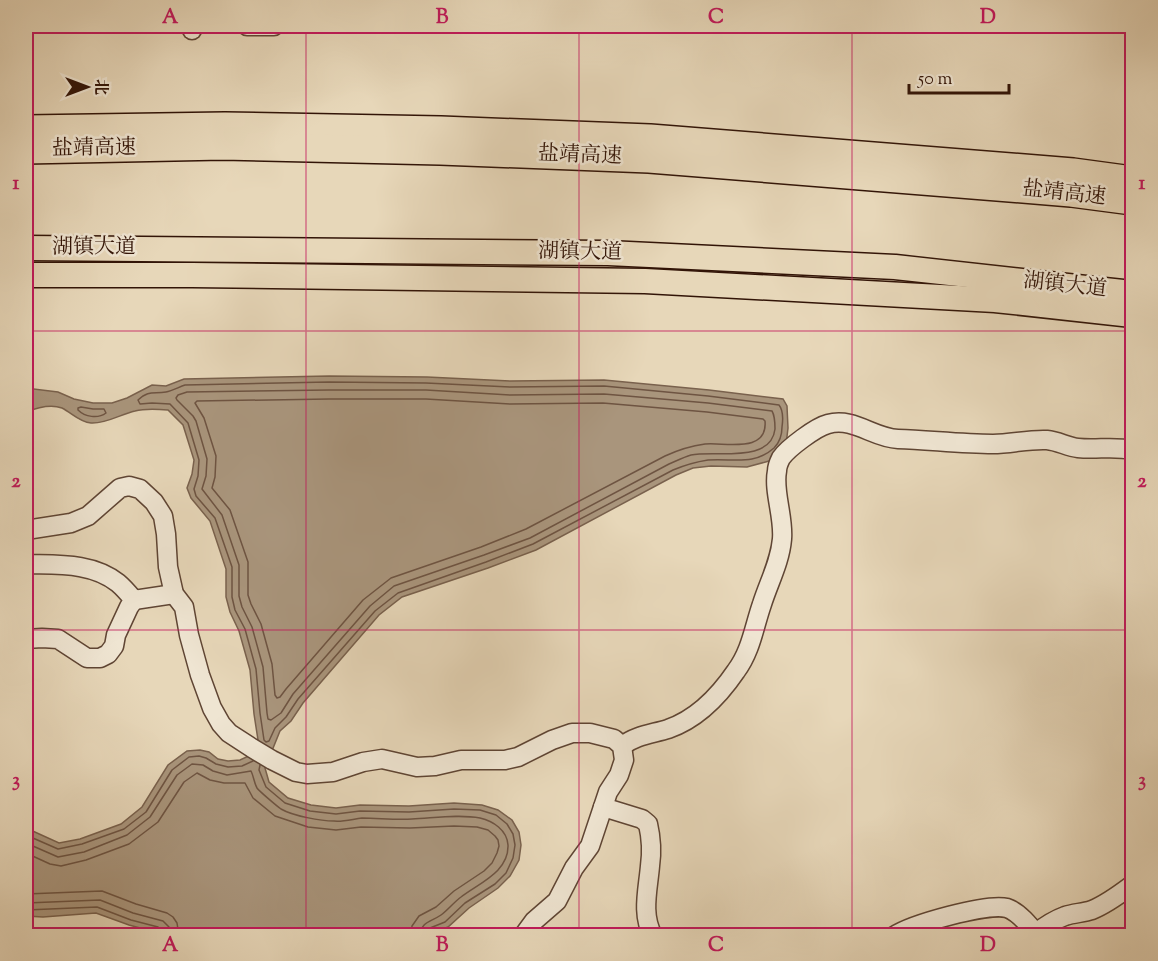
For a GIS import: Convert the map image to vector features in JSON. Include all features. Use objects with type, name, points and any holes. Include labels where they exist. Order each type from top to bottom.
[{"type":"highway","name":"盐靖高速","points":[[26,129],[225,126],[441,130],[650,138],[1073,172],[1132,180]]},
{"type":"highway","name":"盐靖高速","points":[[26,150],[223,146],[451,151],[649,159],[1059,192],[1132,201]]},
{"type":"main road","name":"湖镇大道","points":[[26,248],[608,252],[894,267],[1132,293]]},
{"type":"main road","name":"湖镇大道","points":[[26,275],[192,274],[645,281],[995,300],[1132,315]]},
{"type":"lane","points":[[247,26],[274,26]]},
{"type":"lane","points":[[622,746],[628,741],[687,721],[700,712],[737,671],[748,650],[761,605],[776,568],[782,538],[781,511],[776,484],[781,458],[816,429],[828,423],[842,422],[854,424],[891,438],[994,444],[1050,440],[1078,448],[1132,450]]},
{"type":"lane","points":[[26,530],[71,523],[88,516],[120,488],[129,486],[140,489],[154,502],[163,516],[168,567],[174,594],[184,607],[200,675],[212,708],[229,733],[296,772],[307,774],[333,772],[363,762],[382,759],[417,767],[435,766],[461,760],[505,760],[518,757],[572,733],[590,733],[614,738],[622,746],[624,760],[619,775],[608,792],[590,846],[574,868],[557,901],[534,921],[523,936]]},
{"type":"lane","points":[[26,564],[79,566],[103,573],[118,583],[134,600]]},
{"type":"lane","points":[[26,639],[58,639],[87,658],[100,658],[108,654],[114,646],[116,635],[134,600],[174,594]]},
{"type":"lane","points":[[603,807],[642,819],[648,824],[651,863],[645,912],[648,927],[653,936]]},
{"type":"lane","points":[[894,936],[917,924],[997,907],[1016,912],[1037,934],[1051,922],[1095,909],[1132,886]]},
{"type":"water","points":[[329,376],[510,381],[604,380],[783,399],[787,406],[786,445],[769,461],[747,467],[693,468],[536,550],[402,597],[379,615],[303,703],[291,721],[280,731],[265,768],[269,782],[288,798],[311,805],[336,808],[360,805],[409,806],[454,803],[482,805],[498,810],[512,820],[519,832],[521,845],[519,860],[510,876],[448,927],[427,935],[315,936],[309,933],[297,936],[166,935],[96,913],[26,916],[26,828],[59,843],[80,839],[121,824],[142,807],[168,765],[187,751],[200,750],[209,752],[218,759],[240,760],[251,755],[257,748],[258,740],[250,670],[226,597],[226,569],[210,521],[191,498],[187,488],[194,460],[183,425],[168,410],[139,410],[102,422],[91,423],[83,421],[62,408],[53,406],[26,412],[26,388],[58,392],[74,399],[93,403],[112,403],[152,385],[166,386],[184,379]]}]
